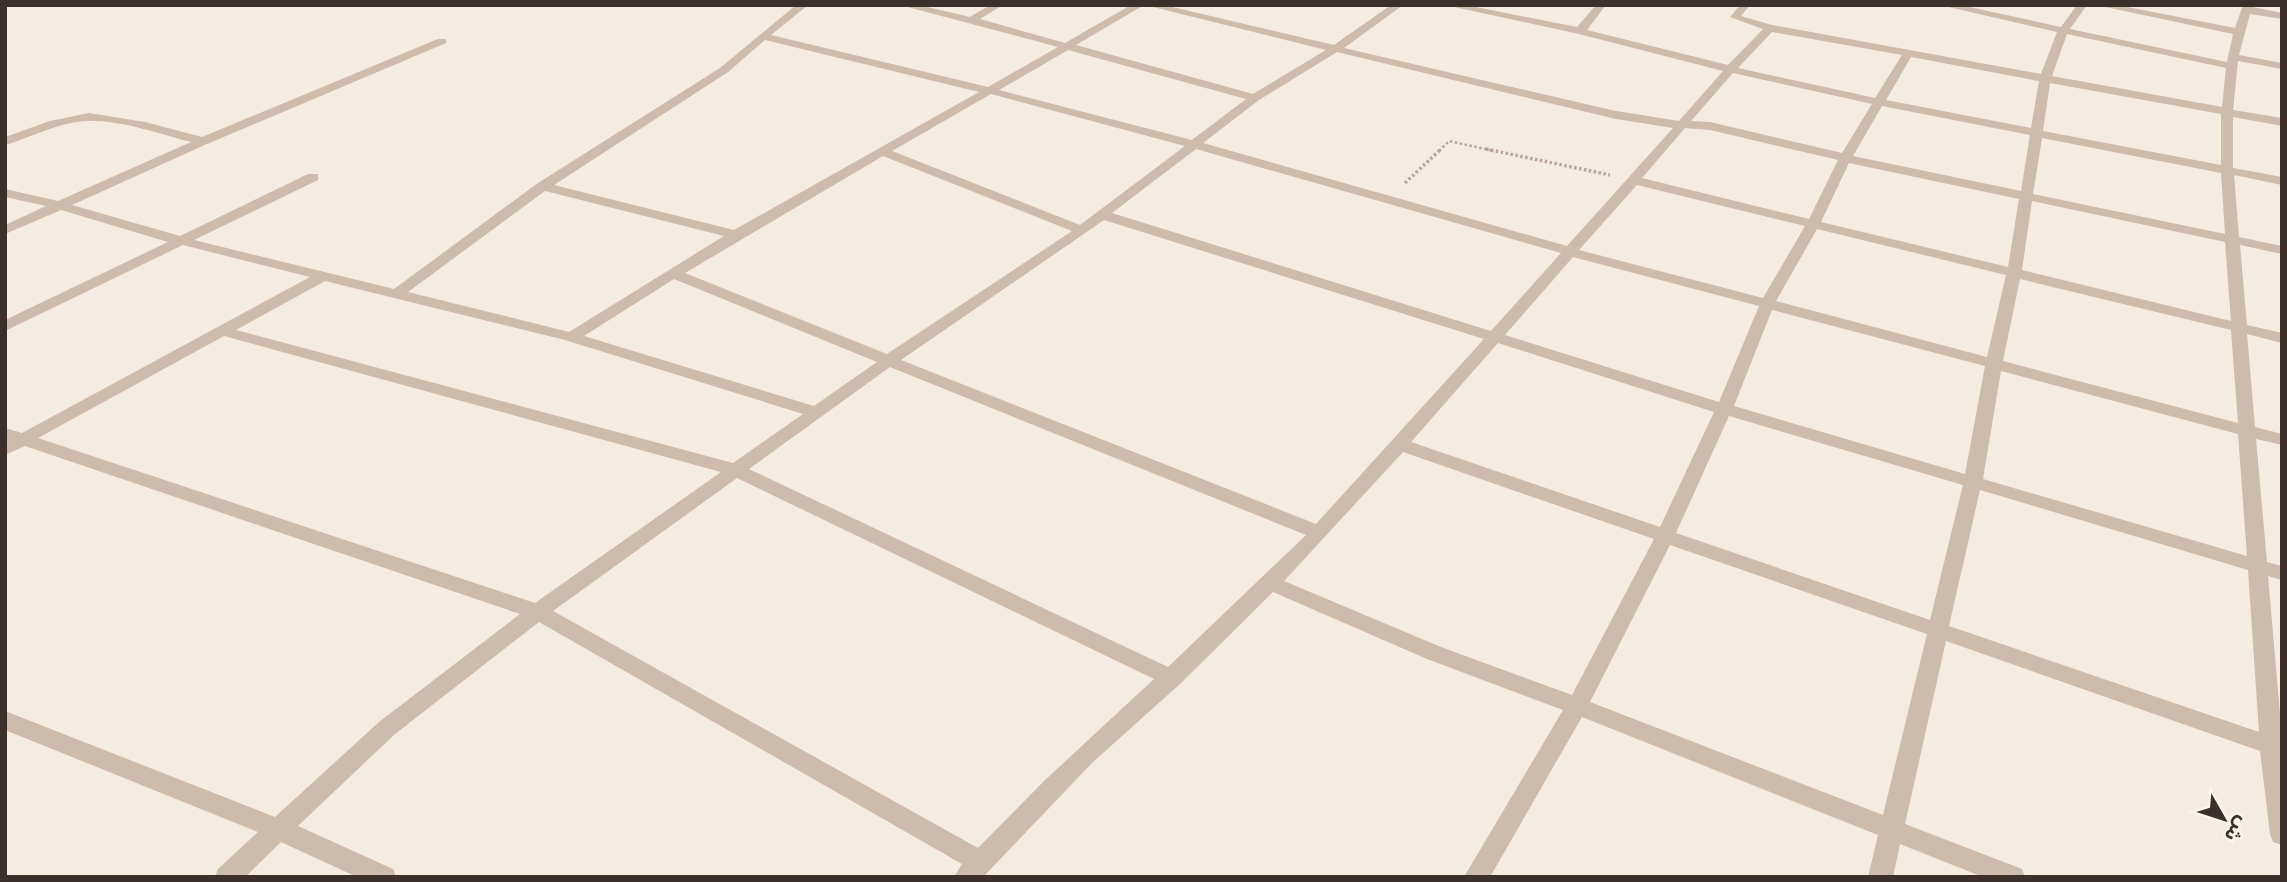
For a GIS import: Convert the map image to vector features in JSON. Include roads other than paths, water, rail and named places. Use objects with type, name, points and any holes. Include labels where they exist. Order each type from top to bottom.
[{"type":"street","points":[[398,293],[543,186],[724,70],[803,5]]},
{"type":"street","points":[[905,5],[971,20],[1255,99]]},
{"type":"street","points":[[971,20],[998,5]]},
{"type":"street","points":[[571,337],[737,235],[1139,5]]},
{"type":"street","points":[[1150,5],[1616,115],[1649,122],[1710,126],[1845,158],[2282,250]]},
{"type":"street","points":[[227,877],[387,728],[440,684],[888,361],[1082,230],[1192,144],[1255,99],[1335,49],[1398,5]]},
{"type":"street","points":[[1450,5],[1580,31],[1729,69],[1877,102],[2282,181]]},
{"type":"street","points":[[1580,31],[1601,5]]},
{"type":"street","points":[[1745,5],[1735,17],[1770,28],[2282,122]]},
{"type":"street","points":[[1945,5],[2063,31],[2231,62],[2282,66]]},
{"type":"street","points":[[1880,877],[1973,482],[1994,363],[2014,273],[2045,79],[2063,31],[2082,5]]},
{"type":"street","points":[[2101,5],[2236,33]]},
{"type":"street","points":[[2282,16],[2247,8],[2236,33],[2226,112],[2231,239],[2258,566],[2277,747],[2282,834]]},
{"type":"street","points":[[15,436],[538,612],[973,869],[1052,787],[1172,677],[1319,533],[1498,336],[1568,251],[1729,69],[1770,28]]},
{"type":"street","points":[[763,36],[991,91],[1192,144],[1568,251],[2282,440]]},
{"type":"street","points":[[5,230],[203,141],[442,41]]},
{"type":"street","points":[[1476,877],[1577,706],[1665,537],[1724,409],[1767,304],[1845,158],[1909,54]]},
{"type":"street","points":[[5,141],[54,124],[89,117],[145,126],[203,141]]},
{"type":"street","points":[[883,152],[1082,230]]},
{"type":"street","points":[[5,326],[313,177]]},
{"type":"street","points":[[1633,180],[2282,338]]},
{"type":"street","points":[[543,186],[737,235]]},
{"type":"street","points":[[5,193],[62,206],[178,240],[571,337],[816,412]]},
{"type":"street","points":[[1102,215],[1498,336],[1724,409],[2282,573]]},
{"type":"street","points":[[674,274],[888,361],[1109,446],[1319,533]]},
{"type":"street","points":[[5,449],[15,436],[223,331],[325,275]]},
{"type":"street","points":[[223,331],[736,470],[1172,677]]},
{"type":"street","points":[[1401,445],[2277,747]]},
{"type":"street","points":[[1270,583],[1434,653],[1577,706],[2013,877]]},
{"type":"street","points":[[5,720],[278,829],[384,877]]}]
